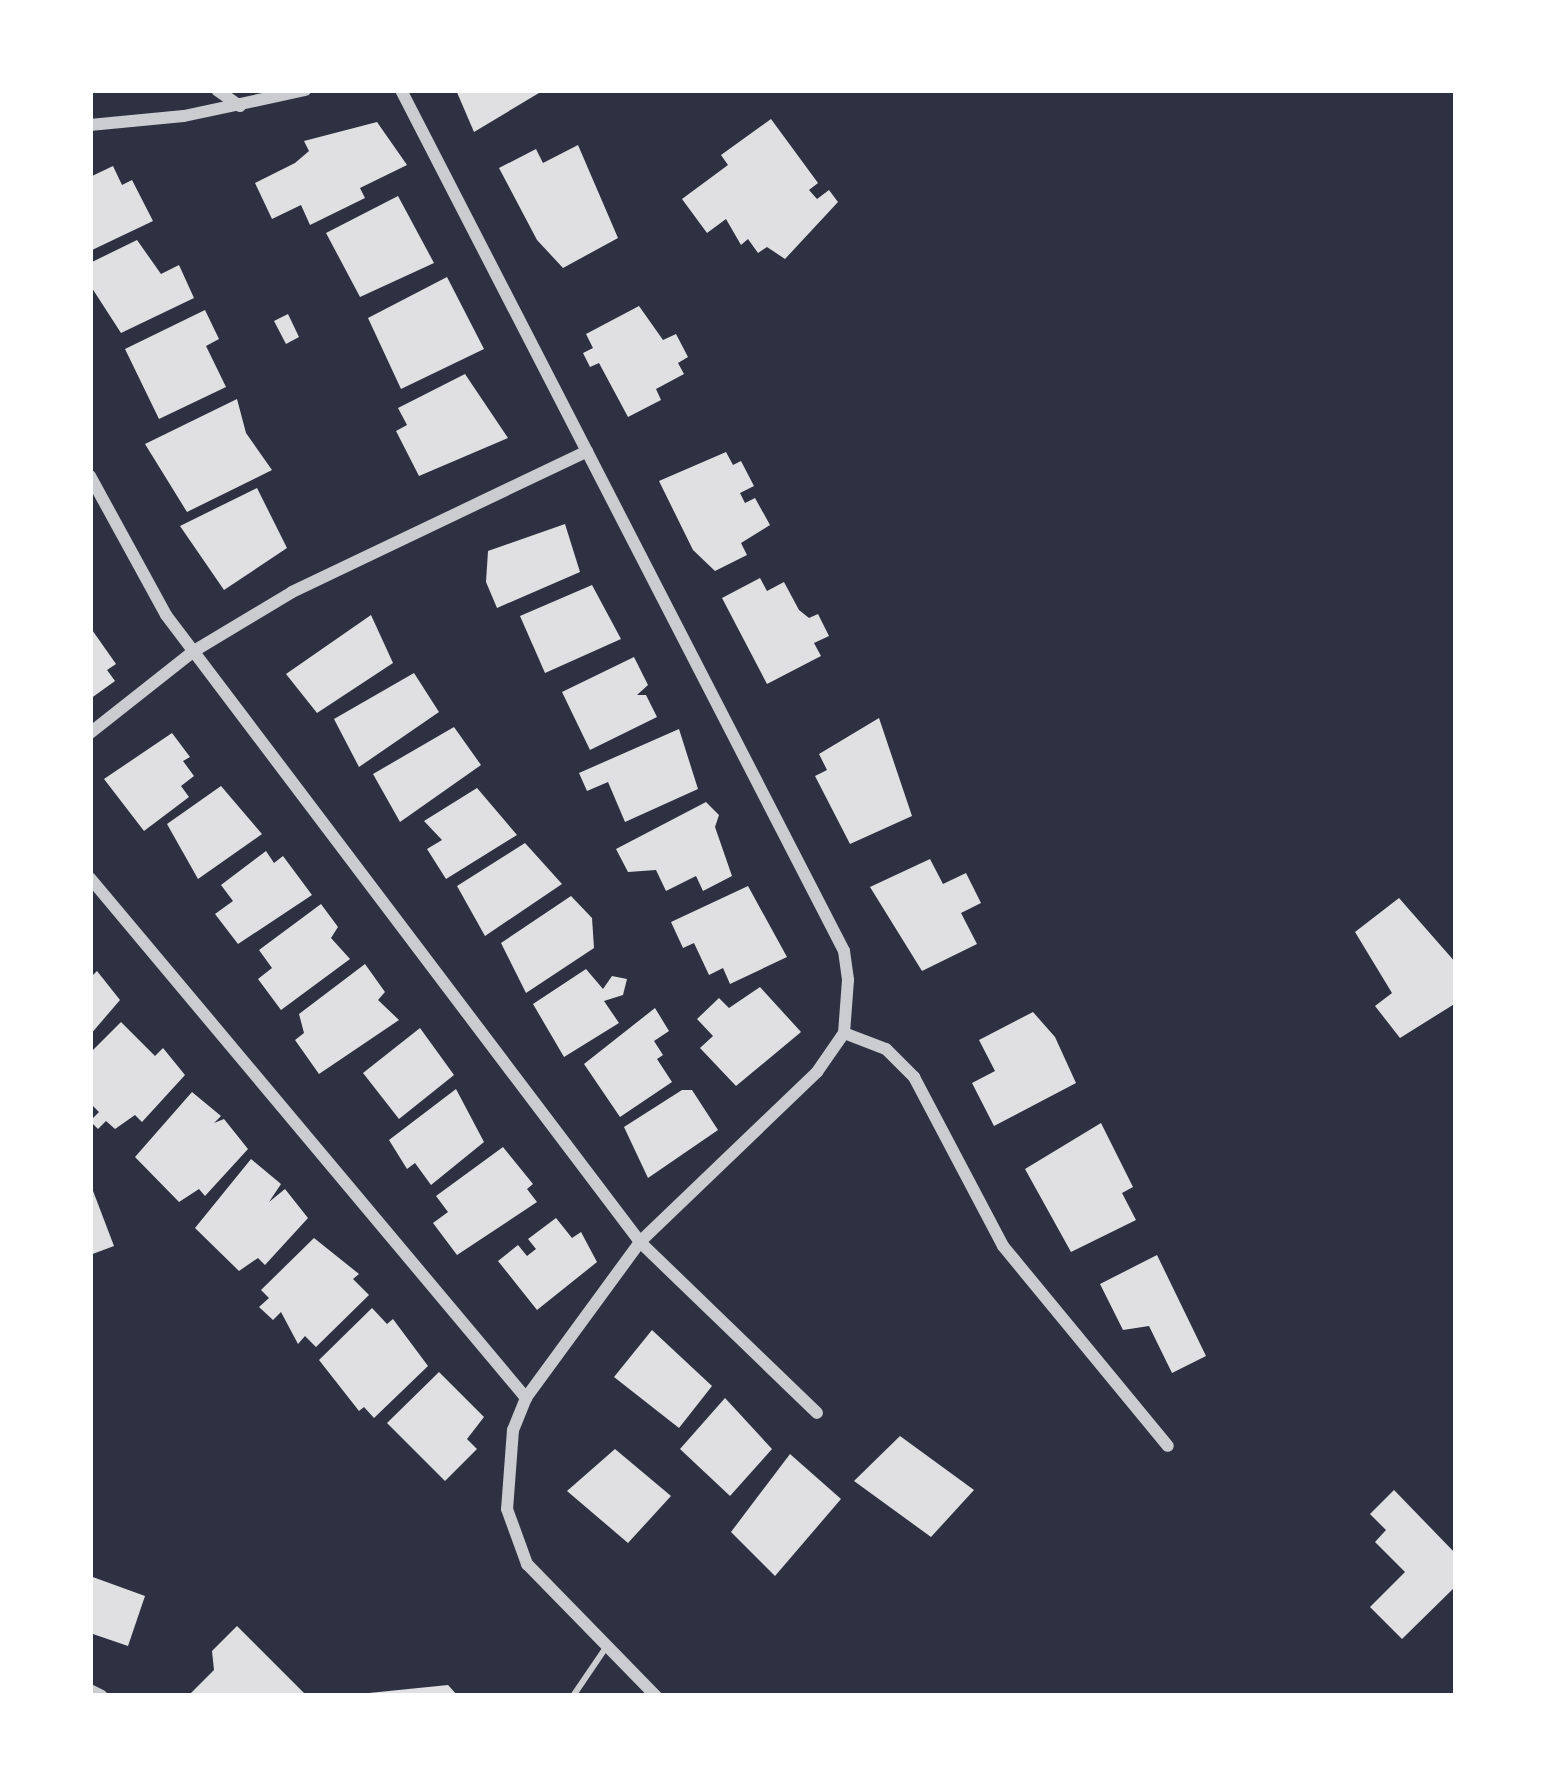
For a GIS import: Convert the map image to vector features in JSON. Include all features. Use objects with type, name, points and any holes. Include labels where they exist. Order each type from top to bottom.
[{"type":"street","points":[[218,90],[240,106]]},
{"type":"street","points":[[90,124],[240,106],[305,90]]},
{"type":"street","points":[[400,90],[844,951],[851,1005],[844,1033],[791,1104],[640,1242],[526,1398],[505,1481],[514,1535],[527,1564],[656,1696]]},
{"type":"street","points":[[90,734],[194,652],[312,582],[587,451]]},
{"type":"street","points":[[90,476],[133,562],[194,652],[640,1242],[818,1412]]},
{"type":"street","points":[[90,878],[526,1398]]},
{"type":"street","points":[[844,1033],[886,1049],[914,1077],[1013,1261],[1168,1446]]},
{"type":"street","points":[[90,1690],[102,1696]]},
{"type":"lane","points":[[573,1696],[609,1643]]},
{"type":"building","points":[[456,90],[544,90],[474,132]]},
{"type":"building","points":[[771,119],[818,183],[809,190],[817,199],[829,190],[838,202],[785,259],[767,247],[758,253],[748,239],[741,245],[726,219],[707,233],[682,199],[728,165],[721,155]]},
{"type":"building","points":[[377,122],[407,165],[360,188],[365,198],[310,225],[301,205],[272,219],[255,183],[309,151],[304,141]]},
{"type":"building","points":[[578,145],[618,238],[563,268],[537,240],[499,168],[536,149],[543,163]]},
{"type":"building","points":[[113,166],[122,185],[132,180],[153,221],[90,251],[90,177]]},
{"type":"building","points":[[398,196],[434,263],[360,297],[326,233]]},
{"type":"building","points":[[137,240],[161,274],[179,265],[194,298],[121,333],[90,285],[90,263]]},
{"type":"building","points":[[447,277],[484,349],[401,389],[368,318]]},
{"type":"building","points":[[639,306],[663,340],[676,334],[688,357],[678,363],[684,374],[656,389],[661,400],[628,417],[599,363],[590,367],[583,353],[593,348],[586,334]]},
{"type":"building","points":[[205,310],[219,339],[206,346],[226,387],[159,419],[125,349]]},
{"type":"building","points":[[288,314],[299,337],[286,344],[274,321]]},
{"type":"building","points":[[465,374],[508,438],[419,476],[396,431],[407,425],[398,408]]},
{"type":"building","points":[[237,399],[246,433],[272,470],[187,512],[145,444]]},
{"type":"building","points":[[726,452],[733,465],[741,461],[754,486],[740,493],[745,503],[755,498],[770,525],[741,543],[747,555],[715,571],[693,550],[659,481]]},
{"type":"building","points":[[257,488],[287,548],[224,590],[180,526]]},
{"type":"building","points":[[565,524],[580,572],[497,608],[486,582],[488,551]]},
{"type":"building","points":[[760,578],[767,591],[784,582],[799,610],[809,618],[818,614],[829,636],[814,643],[821,656],[767,684],[722,598]]},
{"type":"building","points":[[592,585],[621,639],[545,673],[520,616]]},
{"type":"building","points":[[371,615],[393,663],[317,713],[286,674]]},
{"type":"building","points":[[90,627],[116,664],[107,670],[115,681],[90,699]]},
{"type":"building","points":[[634,657],[648,685],[637,695],[646,695],[657,717],[590,750],[562,692]]},
{"type":"building","points":[[414,673],[439,712],[359,767],[334,719]]},
{"type":"building","points":[[879,718],[912,816],[850,844],[815,776],[827,770],[819,754]]},
{"type":"building","points":[[454,727],[481,765],[400,822],[373,774]]},
{"type":"building","points":[[679,729],[698,789],[625,822],[608,782],[587,791],[579,773]]},
{"type":"building","points":[[172,733],[190,757],[183,761],[194,776],[181,786],[189,797],[144,831],[104,779]]},
{"type":"building","points":[[221,786],[262,834],[198,879],[167,824]]},
{"type":"building","points":[[477,788],[517,835],[446,879],[427,849],[442,840],[424,821]]},
{"type":"building","points":[[706,802],[719,815],[715,827],[732,876],[703,891],[696,876],[666,891],[656,870],[628,872],[616,849]]},
{"type":"building","points":[[525,843],[562,884],[485,936],[457,886]]},
{"type":"building","points":[[266,851],[274,863],[283,856],[312,895],[238,944],[215,914],[233,901],[221,885]]},
{"type":"building","points":[[930,859],[943,884],[966,873],[981,903],[961,913],[977,944],[922,971],[870,887]]},
{"type":"building","points":[[748,886],[787,957],[730,984],[723,968],[709,975],[694,943],[683,948],[671,922]]},
{"type":"building","points":[[571,896],[592,918],[594,948],[526,993],[501,943]]},
{"type":"building","points":[[1399,898],[1456,963],[1456,1003],[1400,1038],[1375,1006],[1392,993],[1355,932]]},
{"type":"building","points":[[321,904],[338,927],[331,938],[350,959],[281,1010],[258,979],[272,968],[259,950]]},
{"type":"building","points":[[365,964],[385,992],[378,1000],[399,1020],[319,1074],[295,1040],[304,1033],[299,1014]]},
{"type":"building","points":[[586,969],[603,989],[612,976],[627,979],[623,995],[604,1001],[619,1023],[564,1057],[533,1004]]},
{"type":"building","points":[[97,971],[120,1000],[90,1035],[90,978]]},
{"type":"building","points":[[760,987],[801,1032],[736,1086],[700,1048],[713,1036],[697,1019],[719,998],[729,1008]]},
{"type":"building","points":[[655,1008],[669,1031],[654,1041],[663,1055],[657,1059],[672,1082],[620,1117],[584,1064]]},
{"type":"building","points":[[1033,1012],[1055,1037],[1076,1083],[994,1126],[972,1083],[995,1071],[979,1040]]},
{"type":"building","points":[[121,1022],[155,1056],[163,1048],[185,1075],[142,1122],[135,1115],[115,1129],[106,1121],[98,1129],[90,1121],[99,1112],[90,1103],[90,1053]]},
{"type":"building","points":[[420,1028],[454,1075],[399,1119],[363,1073]]},
{"type":"building","points":[[456,1089],[484,1142],[431,1185],[415,1163],[407,1169],[389,1140]]},
{"type":"building","points":[[682,1090],[692,1090],[718,1130],[648,1178],[624,1127]]},
{"type":"building","points":[[192,1092],[221,1116],[214,1123],[224,1119],[248,1149],[205,1196],[199,1189],[179,1202],[135,1157]]},
{"type":"building","points":[[1101,1123],[1133,1187],[1122,1193],[1136,1220],[1071,1252],[1025,1169]]},
{"type":"building","points":[[503,1147],[533,1184],[527,1189],[537,1202],[457,1255],[433,1223],[448,1212],[436,1196]]},
{"type":"building","points":[[251,1159],[281,1184],[269,1202],[285,1189],[308,1218],[265,1265],[258,1258],[239,1271],[195,1228]]},
{"type":"building","points":[[90,1183],[114,1246],[90,1255]]},
{"type":"building","points":[[556,1218],[572,1238],[581,1232],[597,1262],[537,1310],[498,1261],[518,1245],[527,1256],[536,1249],[528,1239]]},
{"type":"building","points":[[314,1238],[359,1274],[353,1279],[369,1295],[316,1347],[305,1336],[298,1344],[281,1312],[273,1320],[259,1307],[269,1298],[261,1290]]},
{"type":"building","points":[[1157,1255],[1206,1356],[1172,1373],[1149,1326],[1123,1330],[1100,1284]]},
{"type":"building","points":[[372,1308],[387,1324],[393,1319],[428,1366],[374,1418],[364,1407],[359,1411],[319,1360]]},
{"type":"building","points":[[652,1330],[712,1386],[679,1428],[614,1377]]},
{"type":"building","points":[[439,1372],[484,1417],[467,1439],[477,1449],[445,1481],[387,1423]]},
{"type":"building","points":[[725,1398],[772,1449],[730,1496],[680,1449]]},
{"type":"building","points":[[900,1436],[974,1490],[931,1537],[854,1481]]},
{"type":"building","points":[[615,1449],[671,1496],[628,1543],[567,1491]]},
{"type":"building","points":[[790,1454],[841,1499],[775,1576],[731,1532]]},
{"type":"building","points":[[1394,1490],[1456,1554],[1456,1586],[1402,1639],[1370,1607],[1405,1572],[1375,1542],[1386,1530],[1370,1514]]},
{"type":"building","points":[[90,1576],[145,1596],[128,1646],[90,1633]]},
{"type":"building","points":[[237,1626],[307,1696],[188,1696],[214,1670],[212,1651]]},
{"type":"building","points":[[448,1685],[458,1696],[369,1696],[369,1693]]}]
